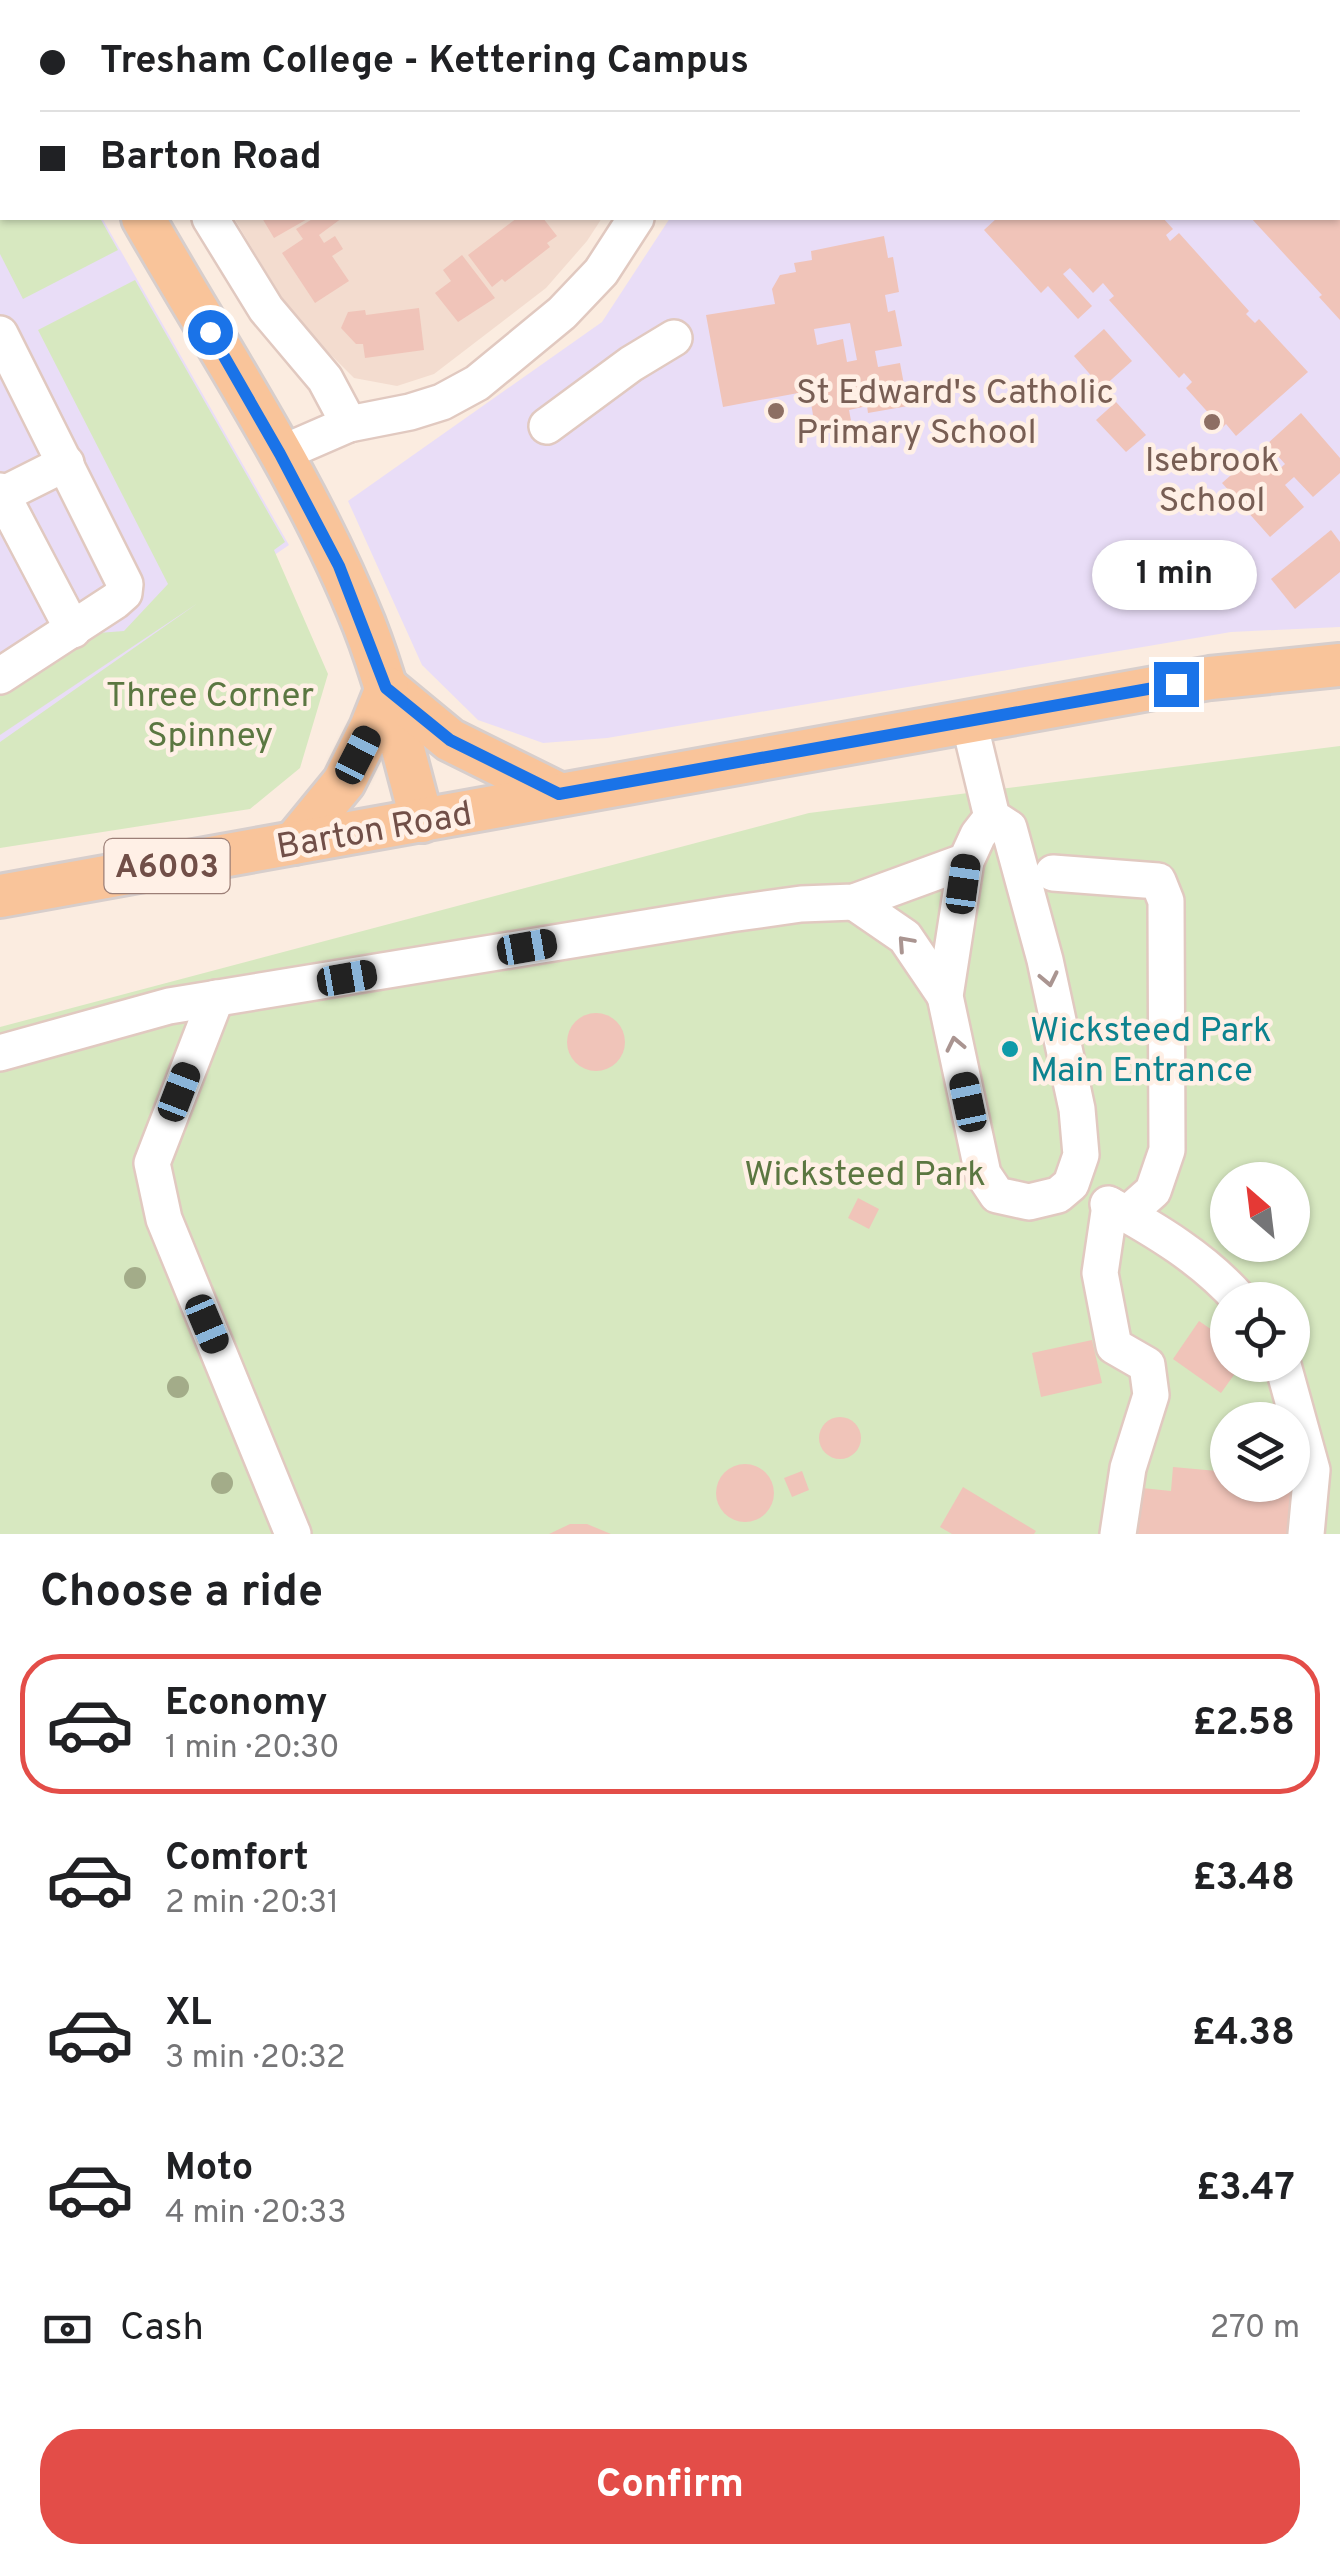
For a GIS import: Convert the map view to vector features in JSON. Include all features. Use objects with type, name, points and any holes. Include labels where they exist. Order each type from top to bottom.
[{"type":"main road","points":[[143,220],[280,454],[339,566],[386,688],[422,821]]},
{"type":"main road","name":"Barton Road","points":[[0,896],[1210,678],[1340,665]]},
{"type":"main road","points":[[386,688],[450,740],[559,794]]},
{"type":"main road","points":[[294,843],[344,782],[386,688]]},
{"type":"street","points":[[211,220],[266,309],[324,379],[349,424]]},
{"type":"street","points":[[280,454],[349,424],[442,402],[477,383],[562,313],[601,272],[635,220]]},
{"type":"street","points":[[0,334],[125,584],[124,592],[115,601],[72,630],[4,665]]},
{"type":"street","points":[[547,426],[631,364],[674,338]]},
{"type":"street","points":[[66,463],[1,494],[72,630]]},
{"type":"street","points":[[854,902],[905,938],[944,996],[983,1174],[997,1196],[1028,1202],[1058,1195],[1071,1184],[1081,1155],[1077,1109],[1009,828],[992,818],[969,722]]},
{"type":"street","points":[[944,996],[966,861],[978,835],[992,818]]},
{"type":"street","points":[[0,1052],[169,1006],[730,914],[801,904],[854,902],[966,861]]},
{"type":"street","points":[[1052,874],[1158,881],[1166,901],[1167,1150],[1153,1191],[1118,1209],[1100,1273],[1114,1346],[1147,1365],[1151,1395],[1128,1468],[1118,1534]]},
{"type":"street","points":[[216,998],[152,1162],[164,1219],[293,1534]]},
{"type":"street","points":[[1071,1184],[1163,1235],[1224,1282]]},
{"type":"street","points":[[1288,1382],[1312,1470],[1318,1523]]},
{"type":"shaded area","points":[[0,220],[103,220],[289,545],[0,744]]},
{"type":"shaded area","points":[[235,220],[601,220],[546,288],[434,374],[397,386],[354,378],[312,336],[280,295]]},
{"type":"shaded area","name":"St Edward's Catholic Primary School","points":[[669,220],[1340,220],[1340,627],[1231,632],[607,738],[543,743],[478,720],[422,665],[348,501],[602,322]]},
{"type":"green space","points":[[0,220],[101,220],[118,250],[23,299],[0,254]]},
{"type":"green space","name":"Three Corner Spinney","points":[[135,280],[285,542],[274,550],[328,674],[300,768],[250,809],[0,848],[0,742],[198,603],[0,735],[0,693],[85,634],[124,631],[168,584],[38,330]]},
{"type":"green space","name":"Wicksteed Park","points":[[1340,746],[1340,1534],[0,1534],[0,1027],[809,813]]},
{"type":"building","points":[[263,220],[306,220],[274,238]]},
{"type":"building","points":[[311,220],[339,220],[319,235],[324,243],[335,236],[343,249],[332,256],[349,281],[315,303],[282,253],[303,239],[296,229]]},
{"type":"building","points":[[514,220],[545,220],[557,236],[547,243],[550,247],[505,282],[502,279],[492,287],[468,255]]},
{"type":"building","points":[[995,220],[1165,220],[1173,229],[1166,235],[1170,241],[1179,233],[1249,311],[1246,314],[1255,323],[1259,319],[1308,372],[1236,436],[1226,424],[1222,428],[1186,388],[1192,382],[1184,373],[1179,378],[1109,300],[1114,296],[1103,283],[1093,293],[1070,268],[1063,274],[1092,306],[1078,319],[1048,286],[1041,293],[984,230]]},
{"type":"building","points":[[1253,220],[1340,220],[1340,320],[1319,297],[1322,295]]},
{"type":"building","points":[[884,236],[888,258],[893,257],[899,292],[885,295],[888,312],[895,310],[902,346],[875,351],[878,367],[900,363],[908,406],[868,413],[867,406],[849,410],[852,426],[816,433],[809,391],[723,407],[706,315],[775,304],[772,289],[780,275],[796,272],[794,263],[812,260],[811,251]],"holes":[[[850,323],[857,360],[847,362],[843,339],[817,345],[814,329]]]},
{"type":"building","points":[[462,255],[495,298],[458,322],[435,293],[451,281],[443,270]]},
{"type":"building","points":[[419,308],[424,350],[365,358],[363,344],[356,344],[341,328],[348,312],[365,310],[366,315]]},
{"type":"building","points":[[1104,329],[1132,361],[1102,388],[1074,356]]},
{"type":"building","points":[[1116,402],[1146,435],[1126,452],[1096,420]]},
{"type":"building","points":[[1301,413],[1340,458],[1340,473],[1313,497],[1294,477],[1285,485],[1304,507],[1270,537],[1222,483],[1256,453],[1274,474],[1285,464],[1267,444]]},
{"type":"building","points":[[1331,530],[1340,542],[1340,572],[1295,609],[1271,579]]},
{"type":"building","points":[[596,1013],[616,1022],[625,1042],[616,1062],[596,1071],[576,1062],[567,1042],[576,1022]]},
{"type":"building","points":[[858,1198],[879,1209],[869,1229],[848,1218]]},
{"type":"building","points":[[1199,1321],[1210,1329],[1210,1382],[1229,1382],[1221,1393],[1173,1359]]},
{"type":"building","points":[[1092,1340],[1102,1383],[1041,1397],[1032,1353]]},
{"type":"building","points":[[840,1417],[855,1423],[861,1438],[855,1453],[840,1459],[825,1453],[819,1438],[825,1423]]},
{"type":"building","points":[[745,1464],[765,1473],[774,1493],[765,1513],[745,1522],[725,1513],[716,1493],[725,1473]]},
{"type":"building","points":[[1173,1467],[1210,1470],[1210,1502],[1302,1502],[1299,1534],[1138,1534],[1142,1488],[1171,1491]]},
{"type":"building","points":[[802,1471],[809,1490],[792,1497],[784,1478]]},
{"type":"building","points":[[963,1487],[1036,1531],[952,1534],[940,1527]]},
{"type":"building","points":[[570,1524],[587,1524],[611,1534],[549,1534]]},
{"type":"place","name":"St Edward's Catholic Primary School","points":[[776,411]]},
{"type":"place","name":"Isebrook School","points":[[1212,422]]},
{"type":"place","name":"Wicksteed Park Main Entrance","points":[[1010,1049]]},
{"type":"route","points":[[210,332],[339,566],[386,688],[450,740],[559,794],[1176,684]]}]
